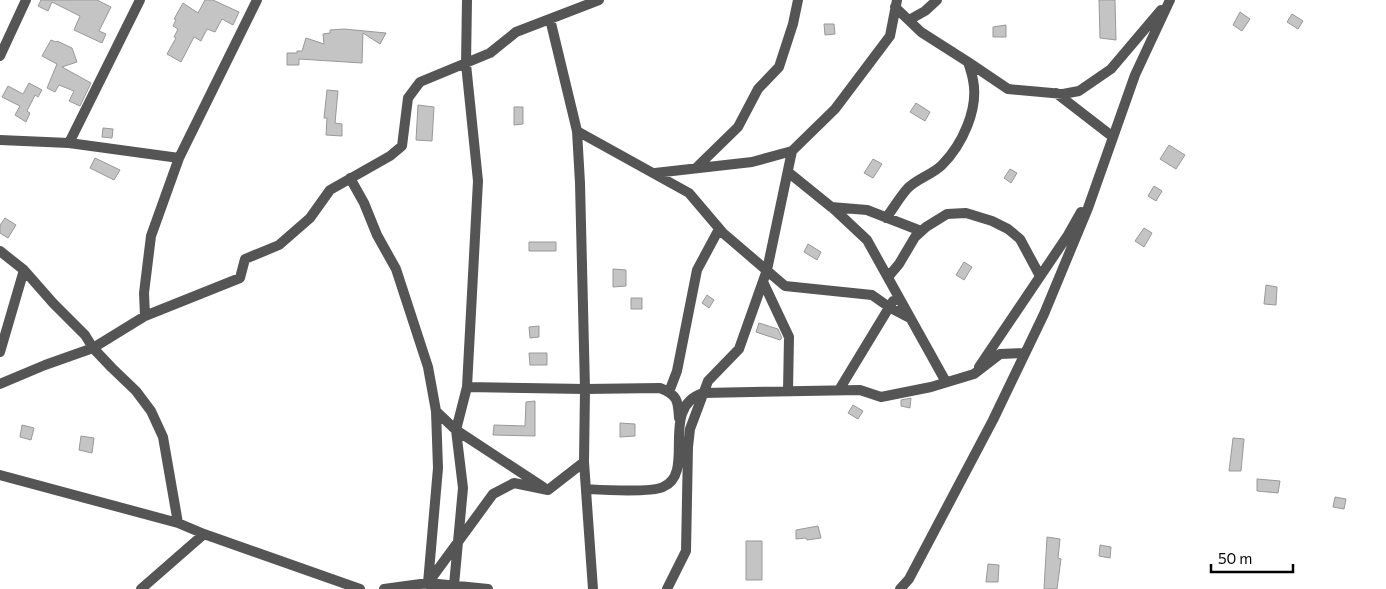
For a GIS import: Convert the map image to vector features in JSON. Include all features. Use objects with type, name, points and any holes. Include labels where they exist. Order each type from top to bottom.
[{"type":"street","points":[[0,56],[4,36],[26,0]]},
{"type":"street","points":[[69,143],[140,0]]},
{"type":"street","points":[[145,316],[144,293],[151,236],[179,158],[257,0]]},
{"type":"street","points":[[454,586],[463,488],[456,430],[467,387],[478,181],[466,64],[467,0]]},
{"type":"street","points":[[0,384],[93,348],[145,316],[240,278],[245,259],[279,245],[310,218],[330,190],[390,156],[402,146],[408,98],[420,82],[490,53],[516,32],[599,0]]},
{"type":"street","points":[[696,168],[738,127],[758,89],[779,67],[793,24],[798,0]]},
{"type":"street","points":[[909,20],[925,11],[937,0]]},
{"type":"street","points":[[896,4],[921,32],[1008,89],[1064,94],[1080,91],[1111,69],[1169,0]]},
{"type":"street","points":[[900,589],[909,579],[993,420],[1044,314],[1096,186],[1135,75],[1169,0]]},
{"type":"street","points":[[655,173],[752,162],[792,151],[835,109],[890,36],[896,4]]},
{"type":"street","points":[[550,19],[577,131],[580,183],[584,462],[592,589]]},
{"type":"street","points":[[886,218],[908,188],[940,167],[953,153],[963,135],[970,118],[974,99],[974,82],[968,62]]},
{"type":"street","points":[[1056,93],[1113,137]]},
{"type":"street","points":[[577,131],[689,193],[719,229],[785,286],[872,294],[889,307],[910,318]]},
{"type":"street","points":[[0,140],[69,143],[179,158]]},
{"type":"street","points":[[667,589],[686,551],[690,428],[708,381],[739,349],[767,270],[792,151]]},
{"type":"street","points":[[788,172],[867,240],[946,382]]},
{"type":"street","points":[[350,178],[364,204],[377,235],[396,269],[428,367],[436,411],[438,468],[431,586]]},
{"type":"street","points":[[974,374],[1068,235],[1096,186]]},
{"type":"street","points":[[830,207],[867,210],[921,231]]},
{"type":"street","points":[[888,277],[921,231],[946,214],[966,213],[992,221],[1008,229],[1020,239],[1040,276]]},
{"type":"street","points":[[669,392],[677,371],[697,270],[719,229]]},
{"type":"street","points":[[0,251],[24,270],[85,335],[93,348],[136,391],[151,410],[163,437],[178,523]]},
{"type":"street","points":[[0,352],[24,270]]},
{"type":"street","points":[[763,282],[789,336],[788,391]]},
{"type":"street","points":[[839,390],[897,294]]},
{"type":"street","points":[[679,422],[686,405],[695,395],[704,393],[860,390],[881,397],[974,374],[1000,354],[1024,354]]},
{"type":"street","points":[[467,387],[660,388],[672,392],[678,403],[679,422],[679,455],[676,473],[672,482],[662,488],[650,490],[586,490]]},
{"type":"street","points":[[436,411],[456,430],[548,490]]},
{"type":"street","points":[[431,586],[458,543],[493,494],[514,483],[548,490],[584,462]]},
{"type":"street","points":[[0,475],[178,523],[360,589]]},
{"type":"street","points":[[141,589],[204,534]]},
{"type":"street","points":[[384,589],[431,586],[488,589]]},
{"type":"building","points":[[41,0],[97,0],[111,7],[99,31],[106,34],[102,43],[74,30],[80,16],[52,2],[48,11],[38,6]]},
{"type":"building","points":[[205,0],[213,0],[239,12],[233,25],[222,19],[215,32],[207,29],[201,41],[194,37],[181,62],[167,54],[176,38],[174,37],[178,29],[173,26],[176,20],[174,19],[183,3],[198,13]]},
{"type":"building","points":[[1099,0],[1115,0],[1116,40],[1100,38]]},
{"type":"building","points":[[1240,12],[1250,19],[1242,31],[1233,25]]},
{"type":"building","points":[[1292,14],[1303,21],[1298,29],[1287,22]]},
{"type":"building","points":[[824,24],[834,24],[835,34],[825,35]]},
{"type":"building","points":[[1006,25],[1006,37],[993,37],[993,27]]},
{"type":"building","points":[[344,29],[386,33],[380,44],[363,33],[362,63],[299,59],[299,65],[287,65],[287,53],[302,51],[306,38],[324,44],[323,34],[330,33],[330,30]]},
{"type":"building","points":[[51,40],[72,48],[77,62],[62,67],[91,83],[80,106],[69,101],[74,91],[59,85],[55,92],[47,88],[57,64],[42,56]]},
{"type":"building","points":[[29,83],[42,90],[38,97],[35,95],[27,111],[30,113],[26,122],[15,115],[20,106],[2,97],[8,86],[23,94]]},
{"type":"building","points":[[327,90],[338,91],[335,123],[342,124],[342,136],[326,135],[327,118],[324,118]]},
{"type":"building","points":[[916,103],[930,112],[925,121],[910,112]]},
{"type":"building","points":[[418,105],[434,107],[432,141],[416,140]]},
{"type":"building","points":[[514,107],[523,107],[523,124],[514,125]]},
{"type":"building","points":[[103,128],[113,129],[112,138],[102,137]]},
{"type":"building","points":[[1169,145],[1185,155],[1176,169],[1160,159]]},
{"type":"building","points":[[95,158],[120,170],[114,180],[90,168]]},
{"type":"building","points":[[873,159],[882,164],[873,178],[864,173]]},
{"type":"building","points":[[1010,169],[1017,173],[1011,183],[1004,178]]},
{"type":"building","points":[[1154,186],[1162,191],[1156,201],[1148,196]]},
{"type":"building","points":[[5,218],[16,225],[8,238],[0,233],[0,225]]},
{"type":"building","points":[[1144,228],[1152,233],[1144,247],[1135,241]]},
{"type":"building","points":[[529,242],[556,242],[556,251],[529,251]]},
{"type":"building","points":[[808,244],[821,252],[817,260],[804,252]]},
{"type":"building","points":[[964,262],[972,267],[964,280],[956,275]]},
{"type":"building","points":[[613,269],[626,270],[626,286],[613,287]]},
{"type":"building","points":[[1266,285],[1277,287],[1276,305],[1264,304]]},
{"type":"building","points":[[707,295],[714,300],[709,308],[702,303]]},
{"type":"building","points":[[631,298],[642,298],[642,309],[631,309]]},
{"type":"building","points":[[759,323],[778,329],[782,338],[780,340],[756,332]]},
{"type":"building","points":[[539,326],[539,337],[530,338],[529,327]]},
{"type":"building","points":[[529,353],[547,353],[547,365],[530,365]]},
{"type":"building","points":[[911,398],[910,408],[901,406],[901,400]]},
{"type":"building","points":[[535,401],[535,436],[493,435],[494,425],[525,426],[526,402]]},
{"type":"building","points":[[853,405],[863,411],[858,419],[848,413]]},
{"type":"building","points":[[620,423],[635,424],[635,436],[620,437]]},
{"type":"building","points":[[22,425],[34,428],[31,440],[20,437]]},
{"type":"building","points":[[81,436],[94,438],[92,453],[79,450]]},
{"type":"building","points":[[1233,438],[1244,439],[1241,471],[1229,471]]},
{"type":"building","points":[[1257,479],[1280,481],[1278,493],[1257,491]]},
{"type":"building","points":[[1335,497],[1346,499],[1344,509],[1333,507]]},
{"type":"building","points":[[818,526],[821,538],[796,539],[796,530]]},
{"type":"building","points":[[1047,537],[1060,539],[1058,558],[1061,559],[1057,589],[1044,589]]},
{"type":"building","points":[[746,541],[762,541],[762,580],[746,580]]},
{"type":"building","points":[[1100,545],[1111,547],[1110,558],[1099,556]]},
{"type":"building","points":[[988,564],[999,565],[998,582],[986,582]]}]
